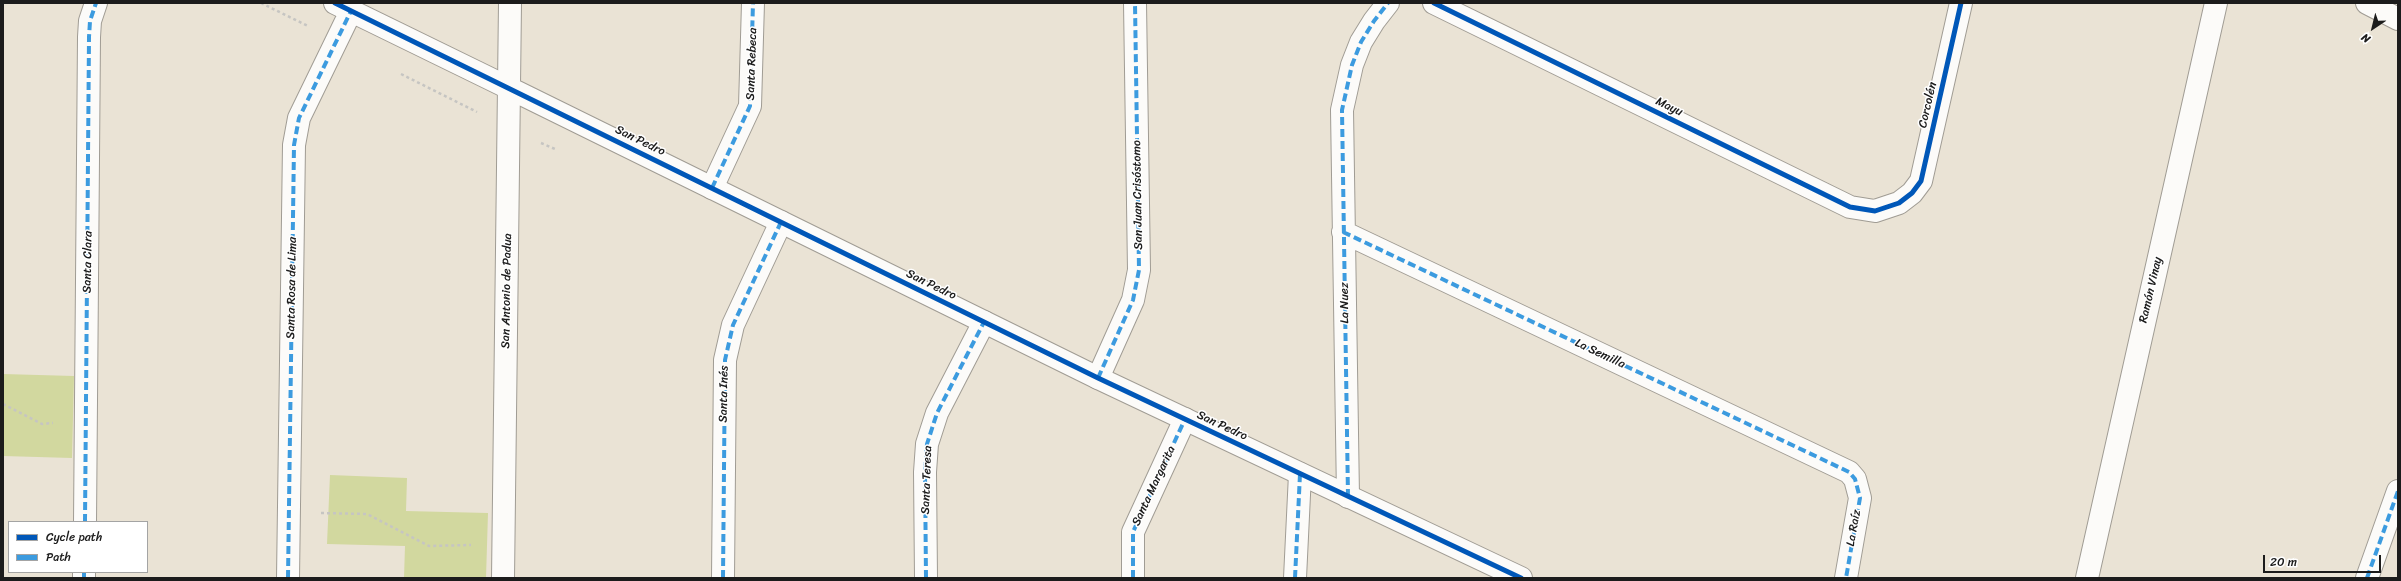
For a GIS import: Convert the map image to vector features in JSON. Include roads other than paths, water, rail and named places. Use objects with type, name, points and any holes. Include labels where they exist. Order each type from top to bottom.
[{"type":"street","name":"Santa Clara","points":[[85,521],[89,37],[90,21],[96,3]]},
{"type":"street","name":"San Antonio de Padua","points":[[503,578],[510,3]]},
{"type":"street","name":"Santa Rebeca","points":[[712,188],[750,106],[753,3]]},
{"type":"street","name":"San Juan Crisóstomo","points":[[1098,378],[1133,300],[1139,270],[1135,3]]},
{"type":"street","name":"La Nuez","points":[[1348,497],[1342,110],[1352,65],[1361,42],[1374,21],[1388,3]]},
{"type":"street","name":"Mayu","points":[[1434,3],[1850,206],[1875,211],[1899,203]]},
{"type":"street","name":"Corcolén","points":[[1899,203],[1912,193],[1920,180],[1961,3]]},
{"type":"street","name":"Ramón Vinay","points":[[2087,578],[2216,3]]},
{"type":"street","points":[[2367,3],[2398,19]]},
{"type":"street","name":"San Pedro","points":[[343,7],[1098,378],[1521,578]]},
{"type":"street","name":"Santa Rosa de Lima","points":[[288,578],[294,145],[300,118],[343,7]]},
{"type":"street","name":"Santa Inés","points":[[723,578],[726,354],[732,325],[781,222]]},
{"type":"street","name":"La Semilla","points":[[1343,232],[1841,467],[1855,479]]},
{"type":"street","name":"Santa Teresa","points":[[926,578],[925,472],[928,444],[937,413],[984,322]]},
{"type":"street","name":"Santa Margarita","points":[[1133,578],[1133,532],[1185,419]]},
{"type":"street","points":[[1295,578],[1300,474]]},
{"type":"street","name":"La Raíz","points":[[1846,578],[1860,498],[1855,479]]},
{"type":"street","points":[[2367,578],[2398,491]]}]
